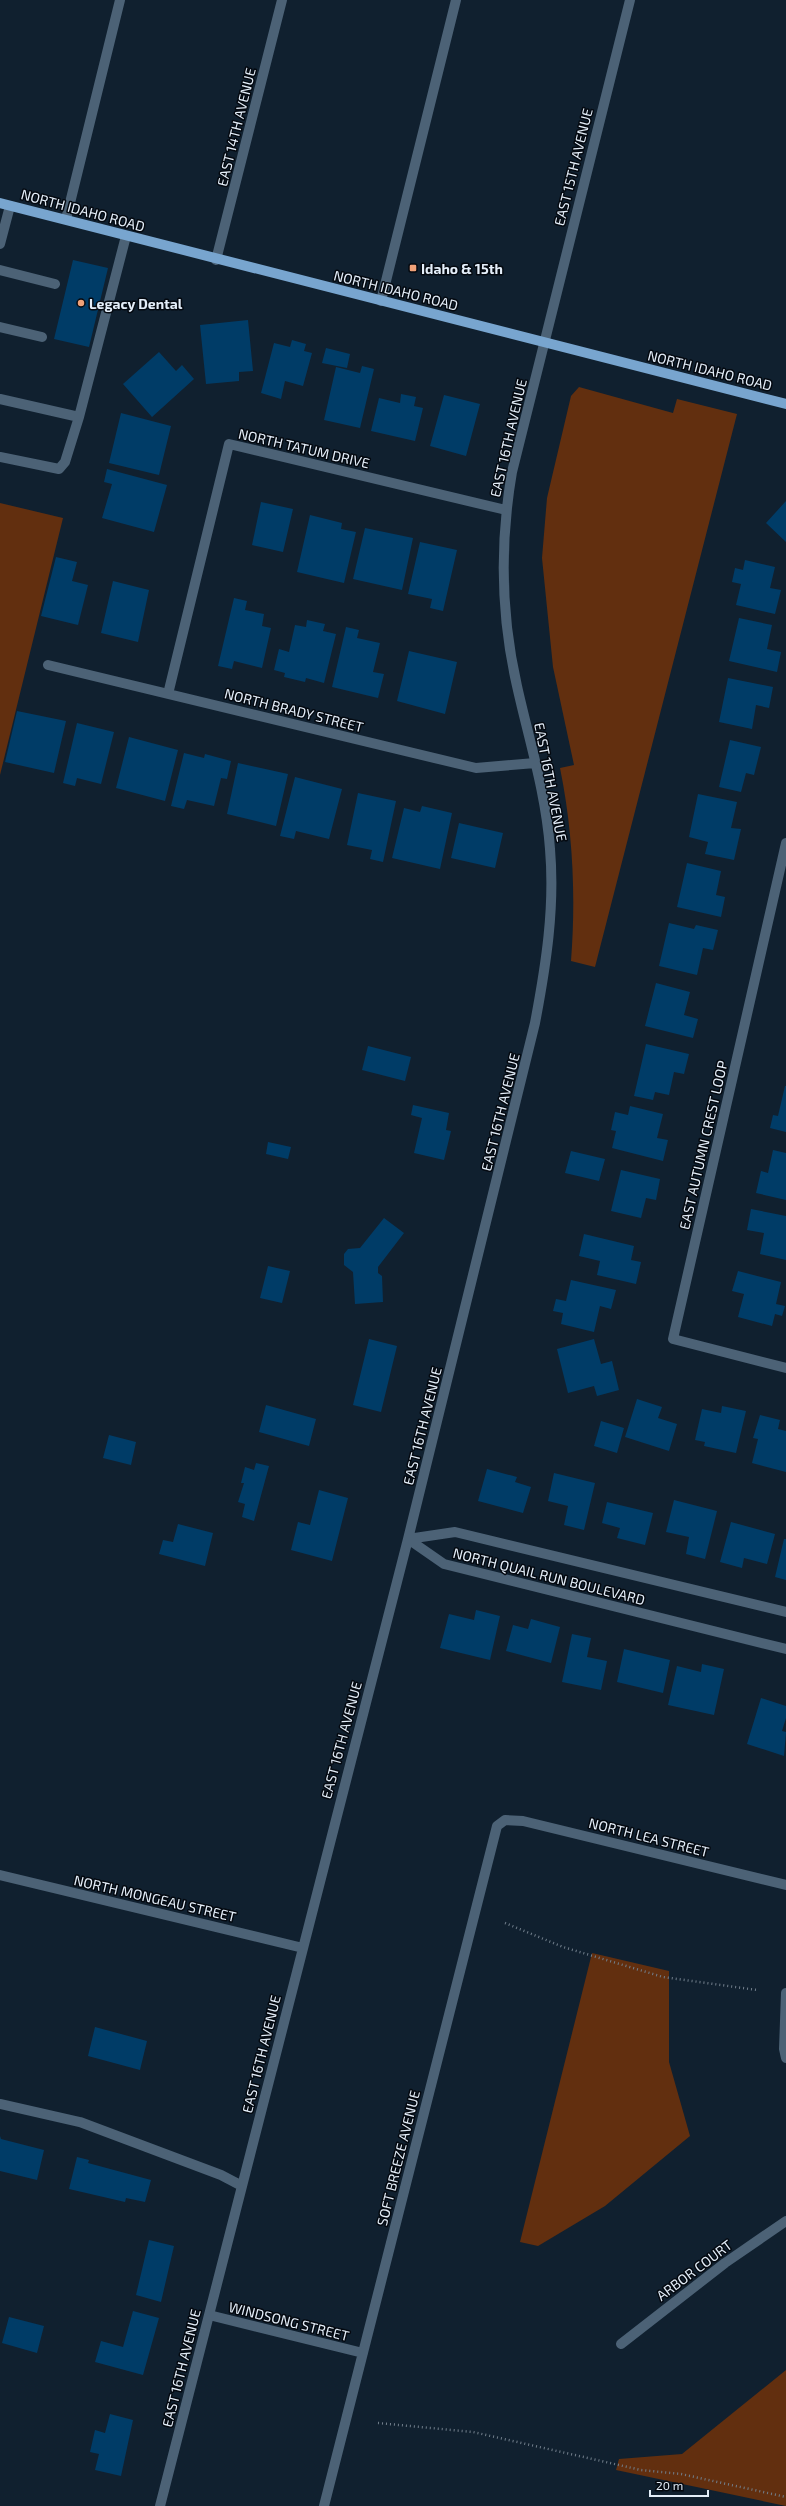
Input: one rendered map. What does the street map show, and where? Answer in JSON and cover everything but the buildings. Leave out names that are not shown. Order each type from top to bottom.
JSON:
[{"type":"main road","name":"NORTH IDAHO ROAD","points":[[5,204],[216,260],[546,342],[786,404]]},
{"type":"street","points":[[66,219],[120,0]]},
{"type":"street","name":"EAST 14TH AVENUE","points":[[216,260],[282,0]]},
{"type":"street","points":[[381,301],[456,0]]},
{"type":"street","name":"EAST 15TH AVENUE","points":[[546,342],[630,0]]},
{"type":"street","points":[[0,244],[5,204]]},
{"type":"street","points":[[0,457],[59,469],[65,462],[79,417],[126,236]]},
{"type":"street","points":[[0,270],[55,284]]},
{"type":"street","points":[[0,327],[42,337]]},
{"type":"street","name":"EAST 16TH AVENUE","points":[[160,2506],[408,1539],[515,1110],[535,1023],[549,949],[552,887],[550,848],[546,814],[510,652],[504,570],[506,510],[512,472],[546,342]]},
{"type":"street","points":[[0,399],[79,417]]},
{"type":"street","name":"NORTH TATUM DRIVE","points":[[168,694],[229,444],[506,510]]},
{"type":"street","name":"NORTH BRADY STREET","points":[[48,665],[476,768],[535,763]]},
{"type":"street","name":"EAST AUTUMN CREST LOOP","points":[[786,843],[673,1339],[786,1368]]},
{"type":"street","name":"NORTH QUAIL RUN BOULEVARD","points":[[408,1539],[455,1532],[786,1612]]},
{"type":"street","name":"NORTH QUAIL RUN BOULEVARD","points":[[408,1539],[444,1564],[786,1649]]},
{"type":"street","name":"NORTH LEA STREET","points":[[505,1820],[523,1821],[786,1885]]},
{"type":"street","name":"SOFT BREEZE AVENUE","points":[[324,2506],[490,1846],[497,1826],[505,1820]]},
{"type":"street","name":"NORTH MONGEAU STREET","points":[[0,1875],[303,1948]]},
{"type":"street","points":[[786,1992],[784,2042],[786,2058]]},
{"type":"street","points":[[1,2104],[80,2122],[221,2175],[242,2186]]},
{"type":"street","name":"ARBOR COURT","points":[[621,2344],[725,2263],[786,2220]]},
{"type":"street","name":"WINDSONG STREET","points":[[209,2315],[363,2353]]},
{"type":"path","points":[[505,1923],[563,1947],[663,1977],[757,1990]]},
{"type":"path","points":[[378,2423],[473,2432],[641,2470],[681,2474],[786,2497]]},
{"type":"shaded area","points":[[579,387],[673,413],[677,399],[737,414],[595,967],[571,961],[573,888],[571,840],[560,768],[574,765],[553,667],[542,558],[547,498],[571,396]]},
{"type":"shaded area","points":[[0,503],[63,518],[0,775]]},
{"type":"shaded area","points":[[592,1953],[669,1971],[669,2062],[690,2136],[605,2206],[538,2246],[520,2242]]},
{"type":"shaded area","points":[[786,2370],[786,2506],[616,2470],[619,2459],[682,2454]]},
{"type":"place","name":"Idaho & 15th","points":[[413,268]]},
{"type":"place","name":"Legacy Dental","points":[[81,303]]}]
